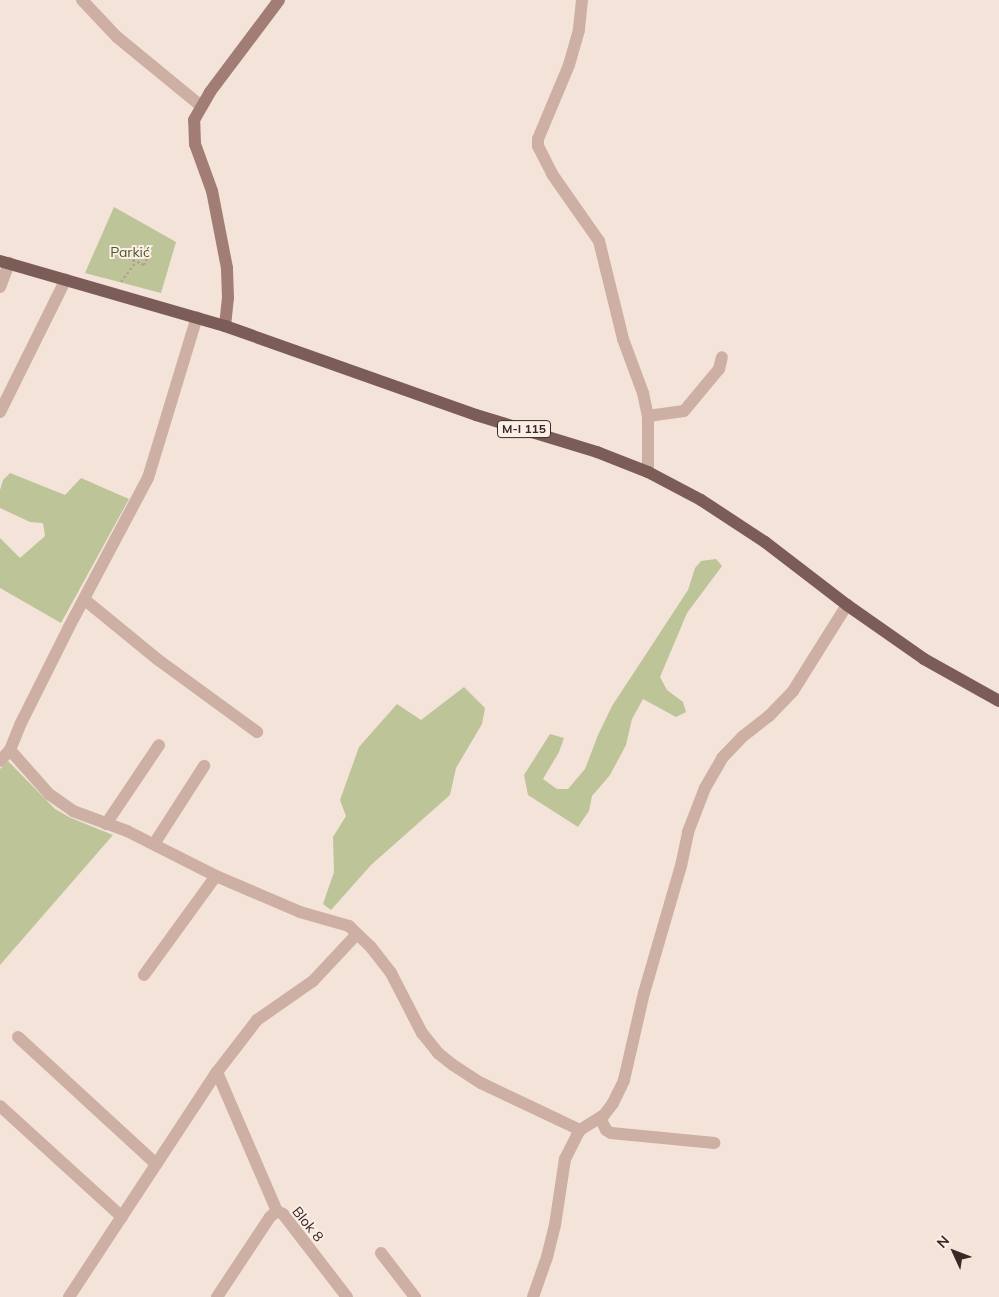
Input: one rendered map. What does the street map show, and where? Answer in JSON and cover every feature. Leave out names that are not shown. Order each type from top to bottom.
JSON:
[{"type":"main road","name":"M-I 115","points":[[5,262],[225,326],[476,415],[544,434],[648,472],[701,500],[766,542],[847,605],[924,659],[999,701]]},
{"type":"street","points":[[82,0],[117,37],[201,106]]},
{"type":"street","points":[[225,326],[228,298],[227,268],[212,191],[195,144],[194,120],[201,106],[279,0]]},
{"type":"street","points":[[582,0],[579,30],[569,65],[538,139],[538,146],[552,174],[599,241],[623,339],[648,416],[648,472]]},
{"type":"street","points":[[0,287],[5,262]]},
{"type":"street","points":[[0,412],[66,280]]},
{"type":"street","points":[[0,761],[10,750],[20,725],[61,643],[148,478],[196,317]]},
{"type":"street","points":[[648,416],[684,411],[719,369],[722,357]]},
{"type":"street","points":[[85,600],[157,659],[257,732]]},
{"type":"street","points":[[533,1297],[547,1257],[555,1225],[565,1159],[580,1130],[600,1118],[613,1103],[624,1080],[644,993],[688,832],[705,788],[722,758],[742,737],[769,716],[793,691],[847,605]]},
{"type":"street","points":[[106,824],[159,745]]},
{"type":"street","points":[[10,750],[50,794],[74,811],[127,831],[216,876],[300,912],[349,926],[391,972],[422,1033],[438,1053],[482,1083],[580,1130]]},
{"type":"street","points":[[154,844],[204,766]]},
{"type":"street","points":[[144,975],[216,876]]},
{"type":"street","points":[[68,1297],[217,1072],[257,1020],[313,981],[357,934]]},
{"type":"street","points":[[18,1037],[156,1164]]},
{"type":"street","points":[[217,1072],[276,1211]]},
{"type":"street","points":[[0,1106],[122,1217]]},
{"type":"street","points":[[600,1118],[606,1130],[611,1133],[715,1143]]},
{"type":"street","name":"Blok 8","points":[[217,1297],[276,1211],[282,1214],[343,1295]]},
{"type":"street","points":[[381,1253],[415,1297]]},
{"type":"path","points":[[133,247],[149,254],[144,265],[137,261],[128,258],[133,247]]},
{"type":"path","points":[[121,282],[137,261]]},
{"type":"green space","name":"Parkić","points":[[114,207],[176,242],[161,293],[85,273]]},
{"type":"green space","points":[[10,473],[65,495],[81,478],[129,499],[61,623],[0,588],[0,538],[20,558],[45,536],[43,523],[30,522],[0,508],[0,490],[3,480]]},
{"type":"green space","points":[[716,559],[722,566],[687,613],[660,677],[667,690],[683,702],[686,712],[676,717],[643,699],[632,719],[626,745],[610,775],[592,796],[589,811],[578,827],[528,795],[524,775],[550,734],[564,738],[559,752],[543,779],[557,789],[568,789],[585,769],[612,706],[688,590],[695,568],[701,561]]},
{"type":"green space","points":[[464,687],[485,708],[482,724],[456,768],[450,795],[371,865],[331,910],[323,904],[334,872],[333,837],[346,816],[340,800],[359,747],[397,704],[421,720]]},
{"type":"green space","points":[[8,761],[55,809],[71,818],[113,835],[0,965],[0,769]]}]
